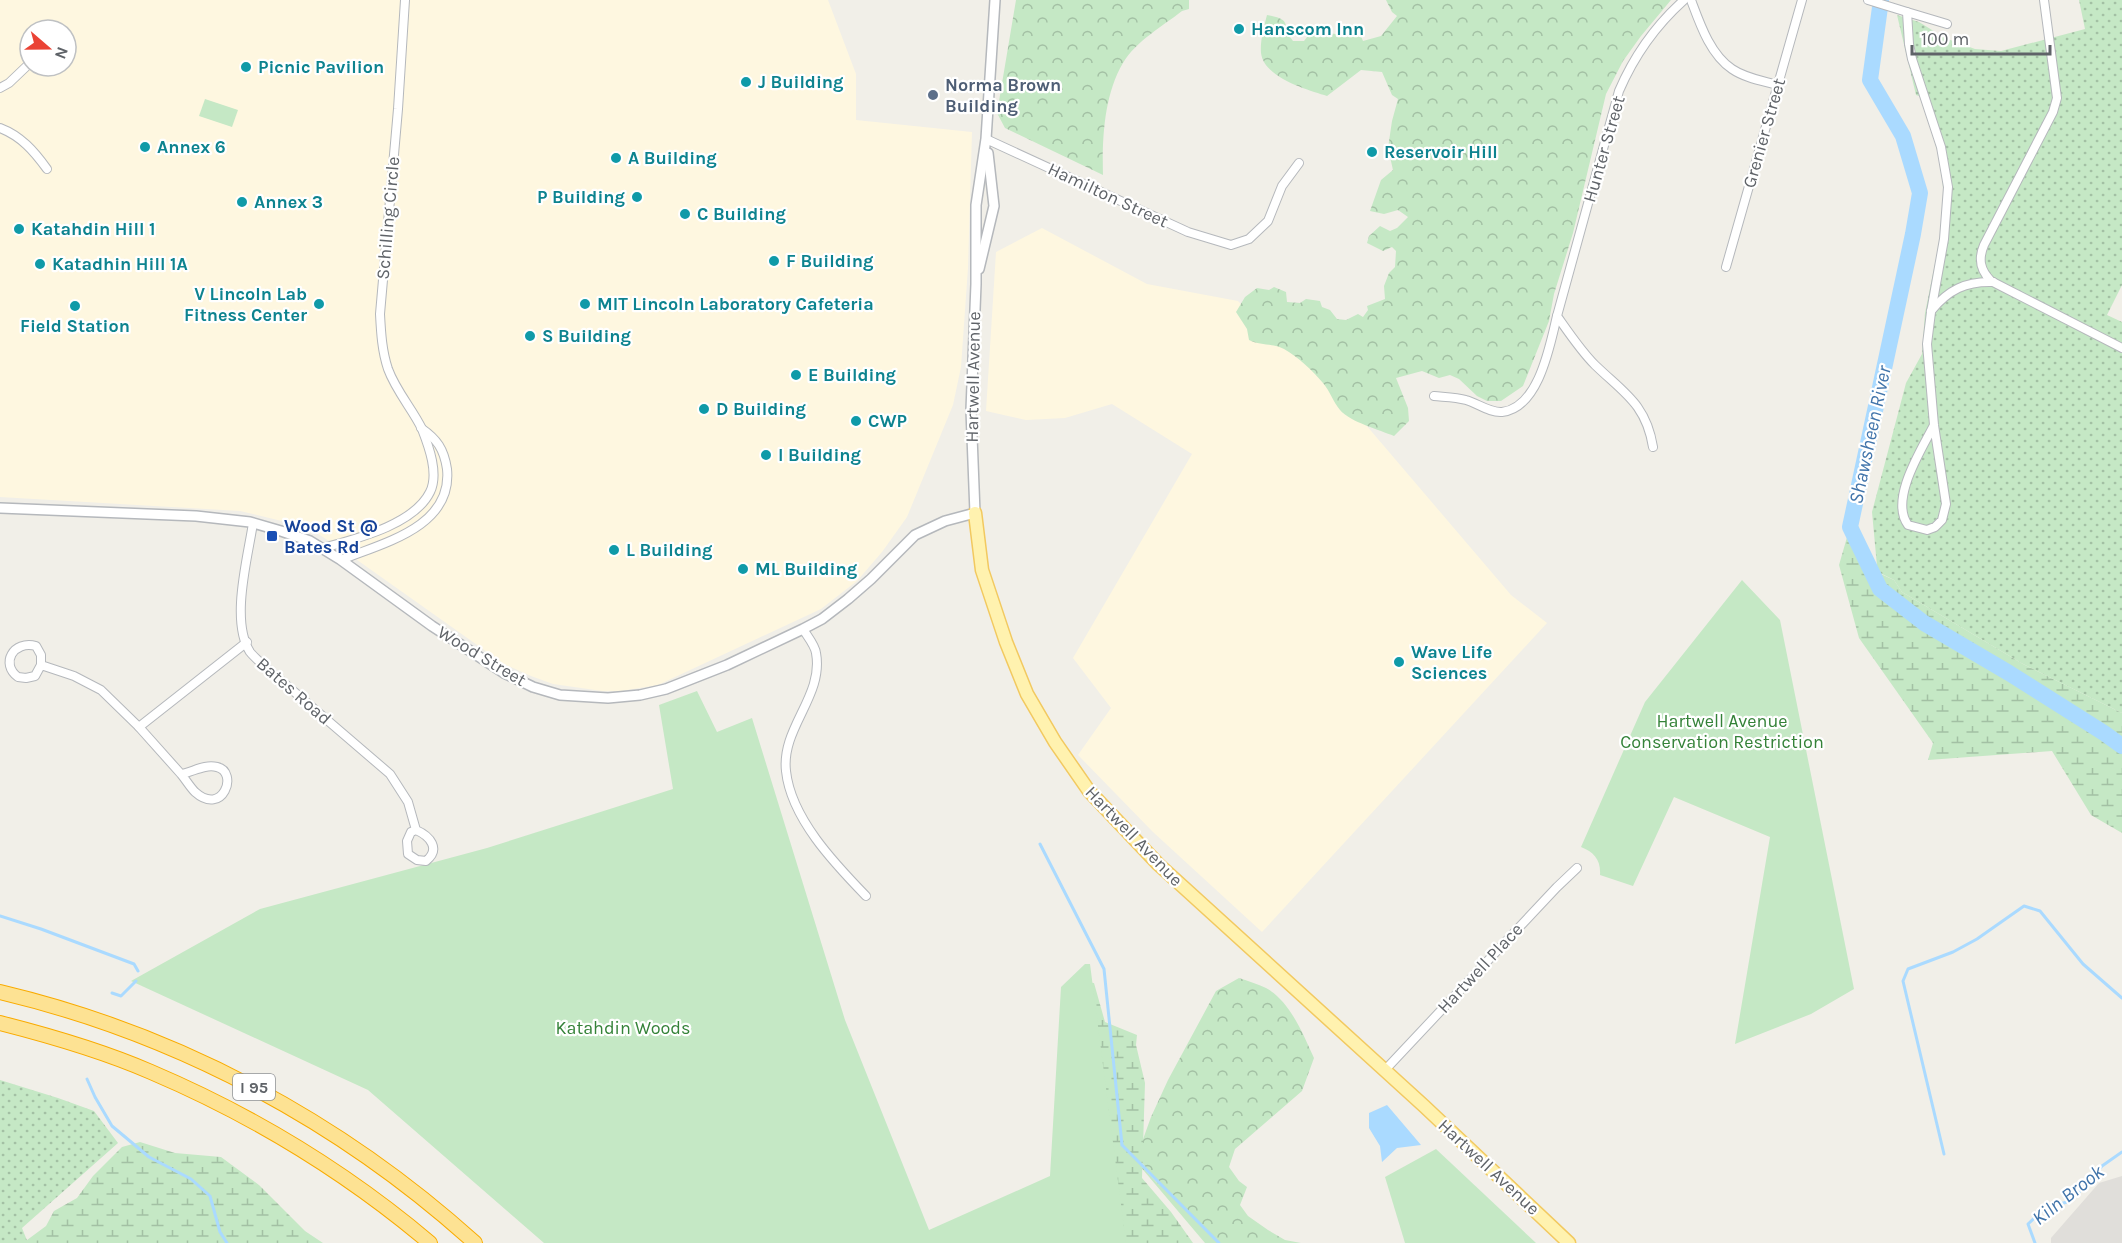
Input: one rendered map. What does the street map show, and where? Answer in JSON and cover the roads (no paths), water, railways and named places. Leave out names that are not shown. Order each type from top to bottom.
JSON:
[{"type":"highway","name":"I 95","points":[[0,992],[50,1004],[129,1030],[249,1084],[294,1108],[379,1164],[475,1243]]},
{"type":"highway","name":"I 95","points":[[0,1023],[105,1054],[151,1071],[255,1122],[338,1173],[430,1243]]},
{"type":"main road","name":"Hartwell Avenue","points":[[975,513],[982,570],[1023,684],[1055,742],[1089,791],[1158,864],[1385,1070],[1569,1243]]},
{"type":"street","name":"Schilling Circle","points":[[322,548],[357,539],[409,515],[422,504],[431,490],[433,474],[421,428],[388,370],[381,340],[380,314],[405,0]]},
{"type":"street","points":[[986,139],[995,0]]},
{"type":"street","name":"Hunter Street","points":[[1434,396],[1465,400],[1501,412],[1518,406],[1536,385],[1548,351],[1619,91],[1642,46],[1669,13],[1684,0]]},
{"type":"street","points":[[1691,0],[1705,36],[1732,69],[1751,78],[1777,85]]},
{"type":"street","name":"Grenier Street","points":[[1726,267],[1802,0]]},
{"type":"street","points":[[1868,0],[1947,24]]},
{"type":"street","points":[[2044,0],[2057,98],[2053,112],[1981,253],[1982,268],[1993,282],[2122,348]]},
{"type":"street","points":[[1908,12],[1912,59],[1941,147],[1948,187],[1944,239],[1930,312],[1927,344],[1946,504],[1942,520],[1927,530],[1908,525],[1902,512],[1902,502],[1910,475],[1935,424]]},
{"type":"street","points":[[0,88],[18,74]]},
{"type":"street","points":[[0,128],[11,132],[30,146],[47,169]]},
{"type":"street","name":"Hartwell Avenue","points":[[975,513],[971,410],[976,284],[976,205],[986,139]]},
{"type":"street","name":"Hartwell Avenue","points":[[976,284],[994,207],[986,139]]},
{"type":"street","name":"Hamilton Street","points":[[986,139],[1188,232],[1231,245],[1249,239],[1268,221],[1282,186],[1299,163]]},
{"type":"street","points":[[1930,312],[1940,300],[1957,287],[1974,282],[1993,282]]},
{"type":"street","points":[[1557,316],[1593,363],[1630,396],[1650,428],[1653,447]]},
{"type":"street","name":"Schilling Circle","points":[[341,560],[406,534],[426,521],[438,507],[444,493],[447,474],[446,459],[440,443],[421,428]]},
{"type":"street","name":"Wood Street","points":[[0,508],[196,516],[254,523],[310,541],[322,548],[479,658],[533,687],[560,695],[608,698],[640,695],[666,689],[727,665],[822,620],[856,592],[915,535],[945,521],[975,513]]},
{"type":"street","name":"Bates Road","points":[[254,523],[243,590],[241,620],[250,651],[263,665],[390,774],[408,802],[416,830]]},
{"type":"street","points":[[803,629],[816,652],[816,678],[808,702],[787,747],[786,770],[792,796],[811,833],[866,896]]},
{"type":"street","points":[[139,727],[247,642]]},
{"type":"street","points":[[27,644],[36,646],[41,655],[41,665],[35,675],[18,677],[9,667],[9,658],[13,651],[27,644]]},
{"type":"street","points":[[41,665],[74,676],[101,690],[139,727],[194,791],[210,800],[219,799],[227,786],[224,770],[218,767],[208,766],[181,774]]},
{"type":"street","name":"Hartwell Place","points":[[1385,1070],[1577,868]]},
{"type":"water","points":[[1387,1105],[1421,1145],[1397,1148],[1382,1162],[1380,1146],[1369,1128],[1369,1113]]},
{"type":"waterway","name":"Shawsheen River","points":[[1881,0],[1870,80],[1903,136],[1920,193],[1850,527],[1880,589],[1924,623],[2009,673],[2122,746]]},
{"type":"waterway","points":[[1040,844],[1104,969],[1122,1145],[1219,1243]]},
{"type":"waterway","points":[[1944,1154],[1903,981],[1908,969],[1953,952],[1977,939],[2024,906],[2040,911],[2083,964],[2122,998]]},
{"type":"waterway","points":[[0,916],[134,964],[138,971]]},
{"type":"waterway","points":[[112,993],[121,996],[136,981]]},
{"type":"waterway","points":[[87,1079],[112,1126],[149,1157],[191,1179],[210,1196],[220,1232],[227,1243]]},
{"type":"waterway","name":"Kiln Brook","points":[[2035,1243],[2028,1224],[2045,1208],[2067,1202],[2102,1166],[2122,1152]]},
{"type":"place","name":"Hanscom Inn","points":[[1239,29]]},
{"type":"place","name":"Picnic Pavilion","points":[[246,67]]},
{"type":"place","name":"J Building","points":[[746,82]]},
{"type":"place","name":"Norma Brown Building","points":[[933,95]]},
{"type":"place","name":"Annex 6","points":[[145,147]]},
{"type":"place","name":"Reservoir Hill","points":[[1372,152]]},
{"type":"place","name":"A Building","points":[[616,158]]},
{"type":"place","name":"P Building","points":[[637,197]]},
{"type":"place","name":"Annex 3","points":[[242,202]]},
{"type":"place","name":"C Building","points":[[685,214]]},
{"type":"place","name":"Katahdin Hill 1","points":[[19,229]]},
{"type":"place","name":"F Building","points":[[774,261]]},
{"type":"place","name":"Katadhin Hill 1A","points":[[40,264]]},
{"type":"place","name":"V Lincoln Lab Fitness Center","points":[[319,304]]},
{"type":"place","name":"MIT Lincoln Laboratory Cafeteria","points":[[585,304]]},
{"type":"place","name":"Field Station","points":[[75,306]]},
{"type":"place","name":"S Building","points":[[530,336]]},
{"type":"place","name":"E Building","points":[[796,375]]},
{"type":"place","name":"D Building","points":[[704,409]]},
{"type":"place","name":"CWP","points":[[856,421]]},
{"type":"place","name":"I Building","points":[[766,455]]},
{"type":"place","name":"Wood St @ Bates Rd","points":[[272,536]]},
{"type":"place","name":"L Building","points":[[614,550]]},
{"type":"place","name":"ML Building","points":[[743,569]]},
{"type":"place","name":"Wave Life Sciences","points":[[1399,662]]},
{"type":"park label","name":"Hartwell Avenue Conservation Restriction","points":[[1722,731]]},
{"type":"park label","name":"Katahdin Woods","points":[[623,1028]]}]
